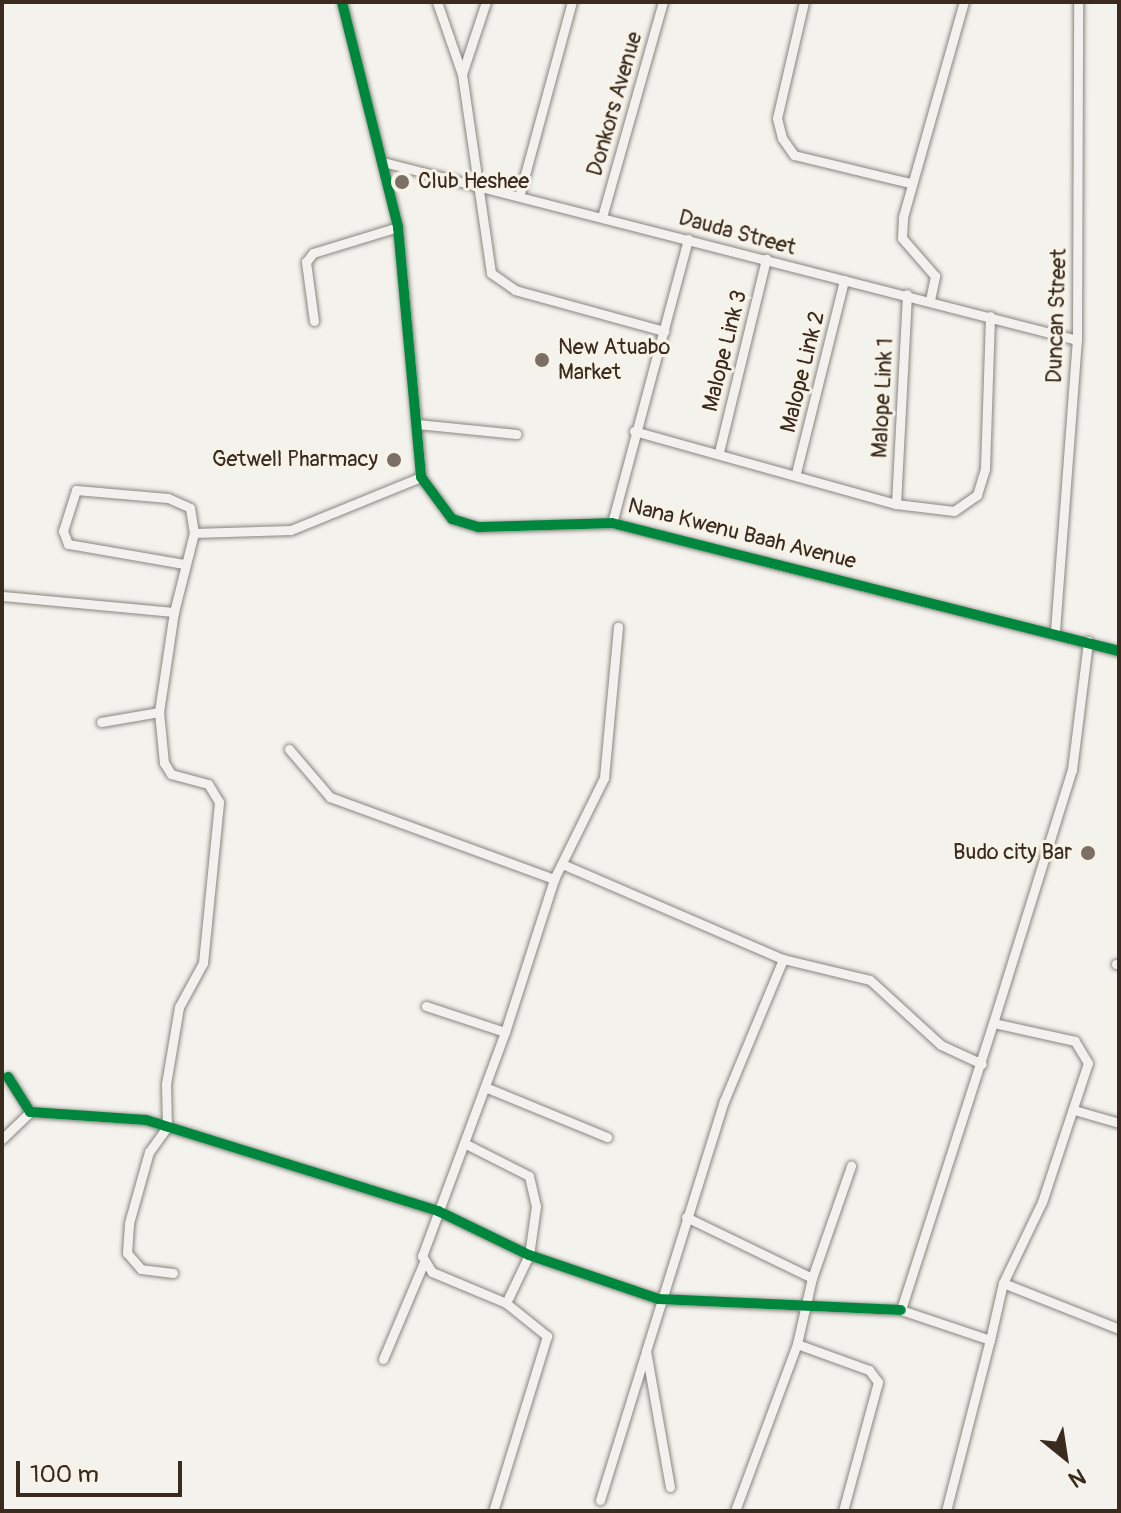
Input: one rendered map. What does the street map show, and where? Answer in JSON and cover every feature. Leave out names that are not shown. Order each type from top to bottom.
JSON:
[{"type":"street","name":"Nana Kwenu Baah Avenue","points":[[342,2],[387,163],[398,227],[421,477],[439,508],[464,524],[612,523],[1055,631],[1119,651]]},
{"type":"street","points":[[437,2],[462,74],[482,182],[487,265],[503,285],[664,331]]},
{"type":"street","points":[[462,74],[486,2]]},
{"type":"street","points":[[520,193],[572,2]]},
{"type":"street","name":"Donkors Avenue","points":[[602,217],[663,2]]},
{"type":"street","points":[[804,2],[777,118],[782,138],[794,155],[910,183]]},
{"type":"street","points":[[930,300],[935,276],[902,238],[910,183],[964,2]]},
{"type":"street","name":"Duncan Street","points":[[1055,631],[1077,340],[1078,2]]},
{"type":"street","name":"Dauda Street","points":[[387,163],[482,182],[602,217],[1077,340]]},
{"type":"street","points":[[314,321],[306,262],[313,253],[398,227]]},
{"type":"street","points":[[612,523],[634,431],[688,239]]},
{"type":"street","name":"Malope Link 3","points":[[719,452],[766,259]]},
{"type":"street","name":"Malope Link 2","points":[[796,473],[844,280]]},
{"type":"street","name":"Malope Link 1","points":[[896,504],[907,294]]},
{"type":"street","points":[[634,431],[796,473],[896,504],[954,511],[977,495],[985,468],[990,316]]},
{"type":"street","points":[[417,424],[517,434]]},
{"type":"street","points":[[194,533],[291,530],[421,477]]},
{"type":"street","points":[[173,1273],[141,1269],[127,1253],[142,1169],[167,1127],[175,1024],[203,963],[219,802],[208,784],[166,770],[159,712],[174,612],[194,533],[190,508],[168,498],[76,490],[63,531],[68,544],[184,564]]},
{"type":"street","points":[[2,596],[174,612]]},
{"type":"street","points":[[383,1359],[424,1262],[438,1211],[505,1032],[554,879],[604,778],[618,627]]},
{"type":"street","points":[[901,1310],[982,1064],[1072,770],[1088,641]]},
{"type":"street","points":[[101,722],[159,712]]},
{"type":"street","points":[[289,749],[330,797],[554,879]]},
{"type":"street","points":[[562,864],[783,959],[870,980],[941,1045],[982,1064]]},
{"type":"street","points":[[600,1500],[646,1351],[658,1299],[742,1052],[783,959]]},
{"type":"street","points":[[426,1006],[505,1032]]},
{"type":"street","points":[[946,1511],[1003,1283],[1042,1202],[1074,1110],[1084,1050],[993,1023]]},
{"type":"street","points":[[8,1077],[30,1112]]},
{"type":"street","points":[[485,1087],[607,1137]]},
{"type":"street","points":[[1074,1110],[1119,1123]]},
{"type":"street","points":[[30,1112],[167,1127],[438,1211],[529,1255],[658,1299],[806,1311],[850,1303],[901,1310],[990,1340]]},
{"type":"street","points":[[2,1139],[30,1112]]},
{"type":"street","points":[[464,1143],[529,1176],[536,1206],[529,1255],[506,1303]]},
{"type":"street","points":[[735,1511],[797,1344],[812,1278],[851,1166]]},
{"type":"street","points":[[686,1217],[812,1278]]},
{"type":"street","points":[[424,1262],[537,1321],[548,1350],[493,1511]]},
{"type":"street","points":[[1003,1283],[1119,1329]]},
{"type":"street","points":[[797,1344],[869,1370],[878,1382],[843,1511]]},
{"type":"street","points":[[646,1351],[670,1487]]},
{"type":"cycle path","points":[[342,2],[398,227],[421,477],[452,519],[479,527],[612,523],[1119,651]]},
{"type":"cycle path","points":[[8,1077],[30,1112],[146,1120],[438,1211],[529,1255],[658,1299],[901,1310]]},
{"type":"place","name":"Club Heshee","points":[[402,182]]},
{"type":"place","name":"New Atuabo Market","points":[[542,360]]},
{"type":"place","name":"Getwell Pharmacy","points":[[394,460]]},
{"type":"place","name":"Budo city Bar","points":[[1088,853]]}]
